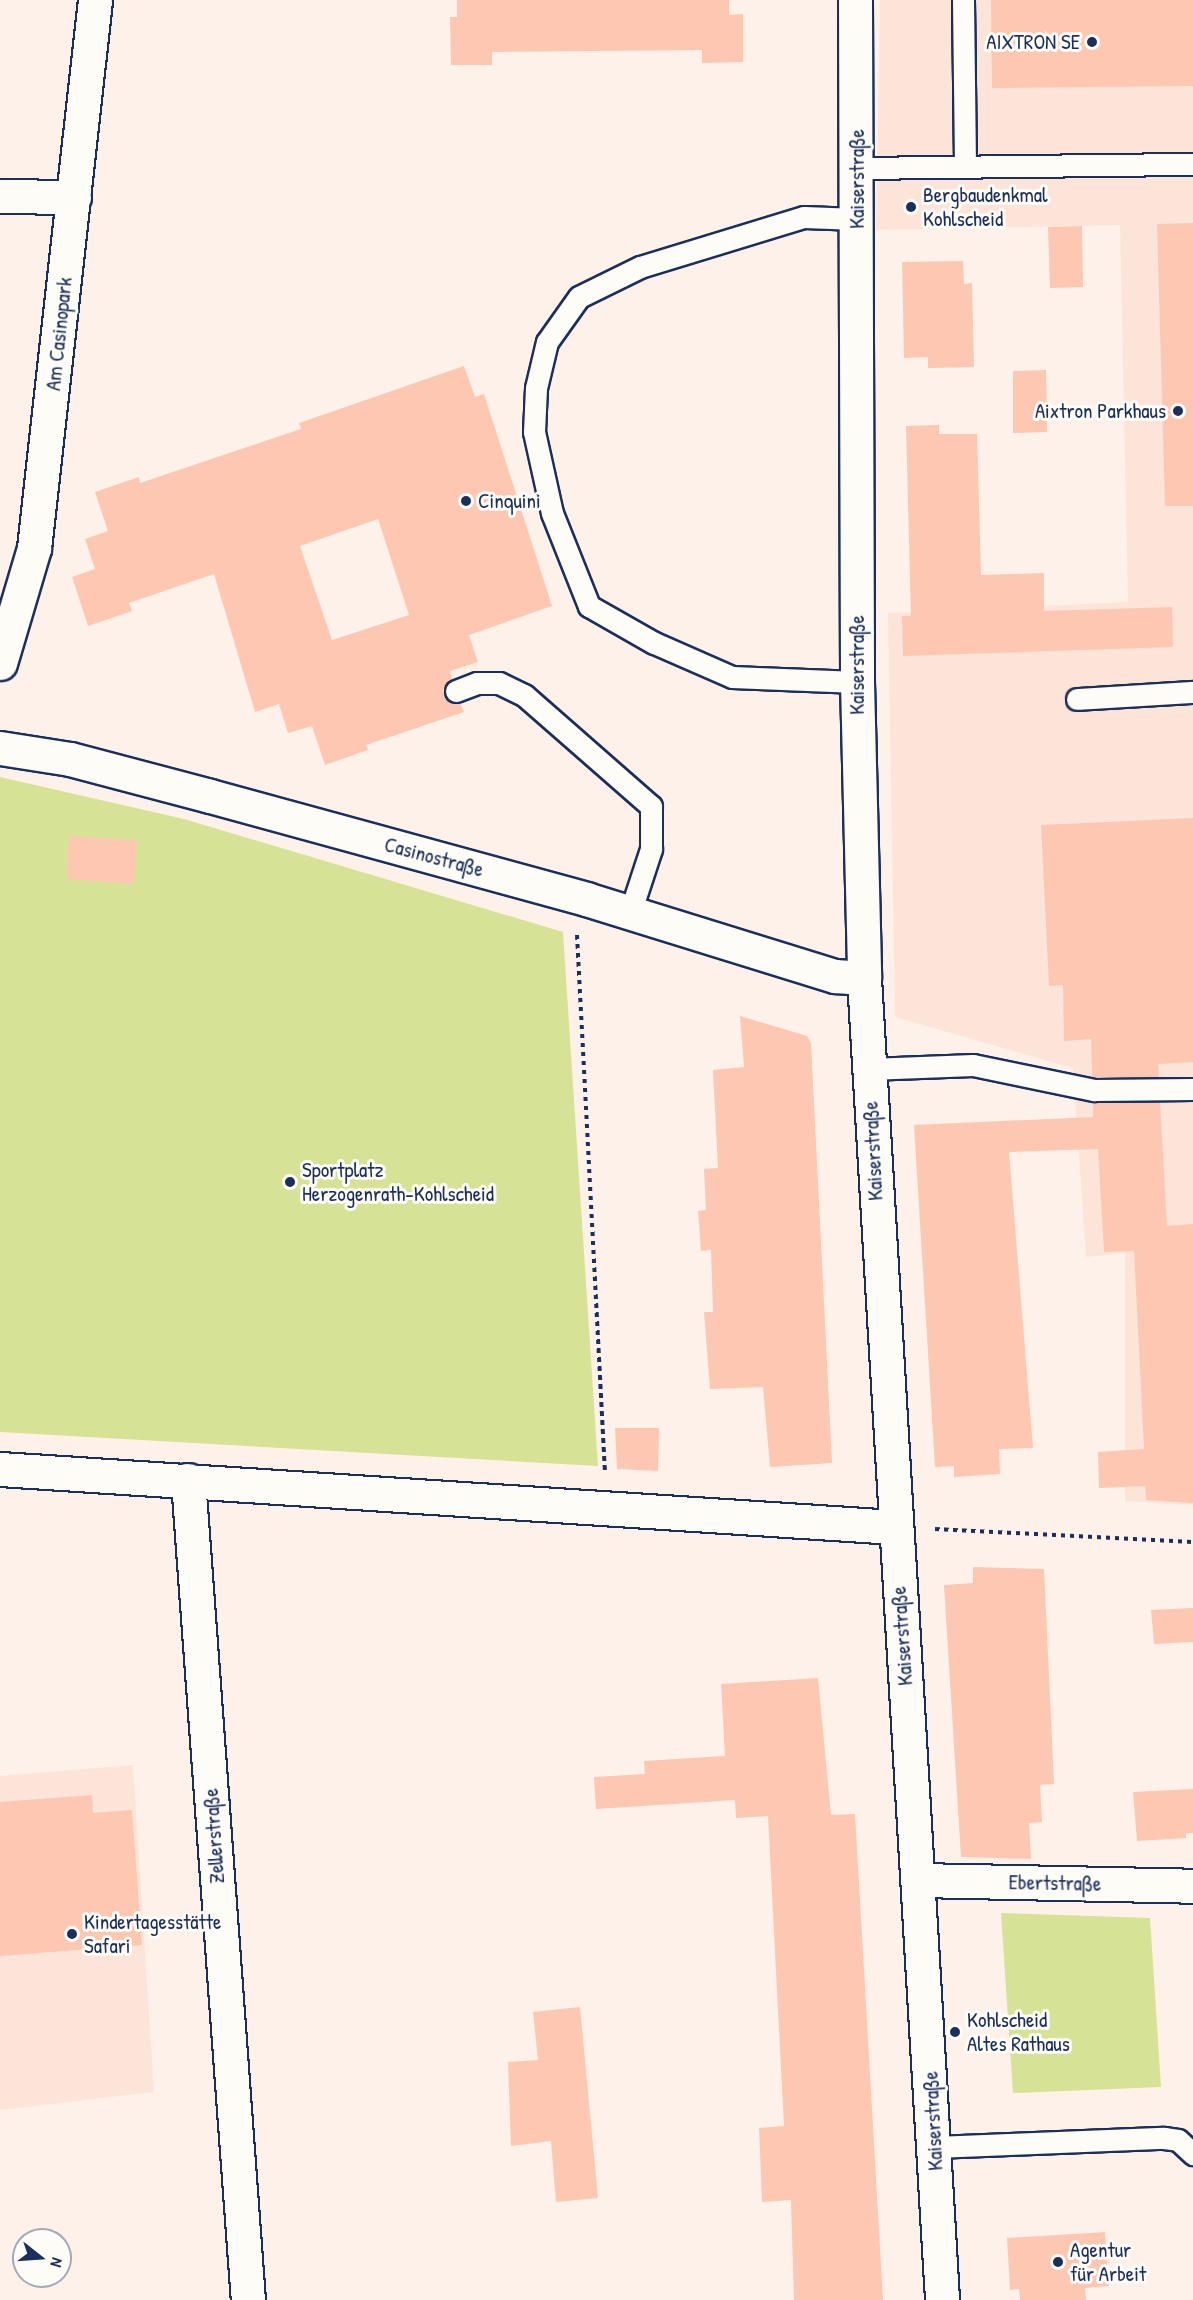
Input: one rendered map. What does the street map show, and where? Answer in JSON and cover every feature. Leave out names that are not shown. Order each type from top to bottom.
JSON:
[{"type":"street","name":"Am Casinopark","points":[[0,663],[34,548],[95,0]]},
{"type":"street","name":"Kaiserstraße","points":[[855,0],[858,168],[857,682],[864,978],[895,1527],[935,2147],[942,2300]]},
{"type":"street","points":[[0,196],[74,197]]},
{"type":"street","name":"Casinostraße","points":[[0,748],[70,759],[586,899],[835,976],[864,978]]},
{"type":"street","points":[[0,1469],[895,1527]]},
{"type":"street","name":"Zellerstraße","points":[[188,1480],[248,2300]]},
{"type":"street","name":"Ebertstraße","points":[[918,1880],[1193,1886]]},
{"type":"lane","points":[[963,0],[965,167]]},
{"type":"lane","points":[[858,168],[1193,164]]},
{"type":"lane","points":[[857,682],[732,677],[654,643],[589,606],[552,513],[534,432],[536,388],[547,342],[579,297],[640,267],[804,217],[858,219]]},
{"type":"lane","points":[[456,691],[499,683],[524,695],[651,806],[651,849],[630,913]]},
{"type":"lane","points":[[1077,699],[1193,692]]},
{"type":"lane","points":[[869,1069],[972,1065],[1094,1090],[1193,1089]]},
{"type":"lane","points":[[935,2147],[1164,2138],[1178,2140],[1193,2154]]},
{"type":"path","points":[[586,899],[575,940],[607,1509]]},
{"type":"path","points":[[895,1527],[1193,1542]]},
{"type":"shaded area","points":[[880,0],[1193,0],[1193,1505],[1125,1501],[1125,1253],[1086,1257],[1073,1068],[895,1017],[888,613],[1128,602],[1120,225],[876,230]]},
{"type":"shaded area","name":"Kindertagesstätte Safari","points":[[133,1765],[154,2092],[0,2110],[0,1776]]},
{"type":"green space","name":"Sportplatz Herzogenrath-Kohlscheid","points":[[0,777],[184,819],[563,932],[598,1466],[0,1432]]},
{"type":"green space","points":[[1001,1913],[1150,1918],[1161,2087],[1013,2093]]},
{"type":"building","points":[[457,0],[729,0],[729,15],[743,14],[743,62],[702,63],[702,50],[492,52],[492,65],[451,65],[450,17],[457,17]]},
{"type":"building","name":"AIXTRON SE","points":[[991,0],[1193,0],[1193,86],[992,88]]},
{"type":"building","name":"Aixtron Parkhaus","points":[[1193,223],[1193,506],[1165,506],[1157,224]]},
{"type":"building","points":[[1082,226],[1083,287],[1050,288],[1048,227]]},
{"type":"building","points":[[963,261],[964,284],[972,283],[974,367],[928,368],[928,357],[904,358],[902,262]]},
{"type":"building","points":[[464,366],[475,397],[484,394],[552,606],[469,635],[478,662],[450,671],[452,679],[443,690],[448,700],[460,703],[464,712],[366,745],[368,750],[325,765],[312,726],[288,733],[279,704],[255,712],[214,574],[129,603],[132,611],[88,626],[72,577],[95,569],[85,539],[108,531],[95,492],[139,477],[140,483],[301,429],[299,423]],"holes":[[[378,519],[409,615],[332,640],[300,546]]]},
{"type":"building","points":[[1046,370],[1047,432],[1013,433],[1013,371]]},
{"type":"building","points":[[939,425],[939,434],[977,434],[981,575],[1044,573],[1044,611],[1172,607],[1173,647],[903,656],[902,616],[911,616],[906,426]]},
{"type":"building","points":[[1193,818],[1193,1062],[1158,1064],[1159,1077],[1092,1077],[1091,1039],[1064,1041],[1063,985],[1049,986],[1041,825]]},
{"type":"building","points":[[69,836],[137,840],[134,884],[67,879]]},
{"type":"building","points":[[740,1016],[807,1036],[811,1043],[832,1463],[770,1467],[763,1387],[710,1389],[704,1312],[713,1312],[711,1250],[701,1251],[698,1211],[706,1210],[704,1169],[718,1168],[713,1070],[744,1067]]},
{"type":"building","points":[[1160,1102],[1167,1226],[1193,1224],[1193,1503],[1146,1500],[1145,1486],[1099,1488],[1098,1452],[1144,1449],[1134,1251],[1104,1252],[1098,1149],[1009,1152],[1033,1448],[999,1449],[1000,1474],[954,1477],[954,1466],[935,1467],[914,1125],[1093,1117],[1093,1103]]},
{"type":"building","points":[[615,1428],[659,1428],[658,1471],[617,1469]]},
{"type":"building","points":[[973,1567],[1044,1569],[1054,1784],[1040,1785],[1042,1822],[1029,1823],[1031,1859],[961,1857],[944,1585],[973,1583]]},
{"type":"building","points":[[1193,1608],[1193,1642],[1154,1644],[1151,1610]]},
{"type":"building","points":[[818,1678],[831,1815],[855,1814],[883,2300],[794,2300],[791,2200],[762,2202],[759,2128],[784,2126],[768,1816],[736,1818],[735,1800],[596,1809],[594,1777],[645,1774],[644,1761],[725,1756],[721,1684]]},
{"type":"building","points":[[1193,1789],[1193,1833],[1186,1833],[1186,1838],[1137,1841],[1133,1792]]},
{"type":"building","points":[[92,1795],[93,1813],[132,1810],[142,1945],[0,1956],[0,1802]]},
{"type":"building","points":[[580,2007],[598,2198],[556,2202],[551,2141],[511,2146],[508,2062],[538,2060],[533,2012]]},
{"type":"building","name":"Agentur für Arbeit","points":[[1105,2232],[1109,2286],[1085,2288],[1086,2300],[1020,2300],[1019,2289],[1010,2290],[1007,2238]]},
{"type":"place","name":"AIXTRON SE","points":[[1092,42]]},
{"type":"place","name":"Bergbaudenkmal Kohlscheid","points":[[911,207]]},
{"type":"place","name":"Aixtron Parkhaus","points":[[1178,411]]},
{"type":"place","name":"Cinquini","points":[[466,501]]},
{"type":"place","name":"Sportplatz Herzogenrath-Kohlscheid","points":[[290,1182]]},
{"type":"place","name":"Kindertagesstätte Safari","points":[[72,1934]]},
{"type":"place","name":"Kohlscheid Altes Rathaus","points":[[955,2032]]},
{"type":"place","name":"Agentur für Arbeit","points":[[1058,2262]]}]
